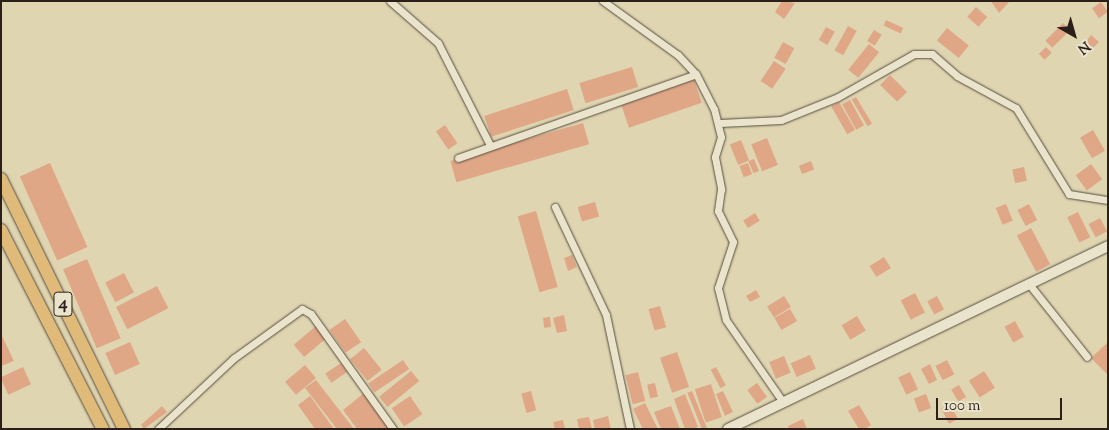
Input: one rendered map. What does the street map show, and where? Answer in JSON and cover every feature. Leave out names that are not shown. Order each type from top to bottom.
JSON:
[{"type":"highway","name":"4","points":[[1,179],[124,429]]},
{"type":"highway","name":"4","points":[[1,230],[102,429]]},
{"type":"street","points":[[390,1],[435,38],[490,145]]},
{"type":"street","points":[[603,1],[678,55],[696,74],[720,123],[715,157],[721,189],[718,211],[733,242],[718,288],[726,320],[783,402]]},
{"type":"street","points":[[720,123],[781,120],[838,96],[914,54],[932,54],[957,76],[1016,108],[1069,194],[1108,200]]},
{"type":"street","points":[[458,158],[490,145],[696,74]]},
{"type":"street","points":[[555,207],[606,315],[630,429]]},
{"type":"street","points":[[728,429],[1108,246]]},
{"type":"street","points":[[1028,284],[1087,357]]},
{"type":"street","points":[[158,429],[234,358],[302,309],[311,314],[393,429]]},
{"type":"building","points":[[782,1],[795,3],[784,19],[775,12]]},
{"type":"building","points":[[991,1],[1010,1],[999,13]]},
{"type":"building","points":[[1101,2],[1108,12],[1099,18],[1092,8]]},
{"type":"building","points":[[976,7],[987,17],[978,27],[967,17]]},
{"type":"building","points":[[886,20],[903,28],[901,33],[883,25]]},
{"type":"building","points":[[1063,23],[1070,30],[1052,48],[1045,41]]},
{"type":"building","points":[[848,26],[857,31],[843,55],[834,50]]},
{"type":"building","points":[[826,27],[835,32],[827,45],[819,40]]},
{"type":"building","points":[[947,28],[969,46],[959,58],[937,40]]},
{"type":"building","points":[[874,30],[882,35],[875,46],[867,41]]},
{"type":"building","points":[[1091,35],[1099,42],[1093,48],[1086,42]]},
{"type":"building","points":[[783,42],[794,48],[786,64],[774,58]]},
{"type":"building","points":[[869,44],[879,52],[858,78],[848,70]]},
{"type":"building","points":[[1046,47],[1052,53],[1045,60],[1039,54]]},
{"type":"building","points":[[774,61],[786,69],[772,89],[761,81]]},
{"type":"building","points":[[632,67],[638,87],[586,103],[579,83]]},
{"type":"building","points":[[890,75],[907,92],[897,102],[880,85]]},
{"type":"building","points":[[694,80],[702,103],[629,128],[621,105]]},
{"type":"building","points":[[567,89],[574,110],[491,137],[484,116]]},
{"type":"building","points":[[856,97],[872,124],[868,126],[852,100]]},
{"type":"building","points":[[850,100],[864,125],[856,130],[842,104]]},
{"type":"building","points":[[839,102],[855,130],[847,134],[831,106]]},
{"type":"building","points":[[583,123],[589,144],[456,182],[450,161]]},
{"type":"building","points":[[445,125],[457,143],[448,149],[436,131]]},
{"type":"building","points":[[1093,130],[1105,151],[1092,158],[1080,138]]},
{"type":"building","points":[[767,138],[778,165],[762,171],[751,144]]},
{"type":"building","points":[[741,140],[749,160],[738,165],[730,144]]},
{"type":"building","points":[[754,159],[759,171],[754,173],[748,161]]},
{"type":"building","points":[[811,161],[814,169],[802,174],[799,166]]},
{"type":"building","points":[[50,163],[87,247],[57,260],[20,176]]},
{"type":"building","points":[[748,163],[752,174],[744,177],[740,166]]},
{"type":"building","points":[[1091,164],[1102,179],[1087,191],[1076,175]]},
{"type":"building","points":[[1024,167],[1027,181],[1015,183],[1012,169]]},
{"type":"building","points":[[595,202],[599,216],[582,221],[578,207]]},
{"type":"building","points":[[1006,204],[1013,221],[1003,225],[996,208]]},
{"type":"building","points":[[1029,204],[1037,220],[1026,226],[1017,210]]},
{"type":"building","points":[[536,211],[558,287],[540,292],[518,216]]},
{"type":"building","points":[[1078,212],[1090,237],[1079,242],[1067,217]]},
{"type":"building","points":[[755,213],[760,221],[748,228],[743,220]]},
{"type":"building","points":[[1100,218],[1107,231],[1096,237],[1089,224]]},
{"type":"building","points":[[1031,228],[1050,264],[1036,272],[1017,236]]},
{"type":"building","points":[[572,255],[577,267],[568,271],[564,258]]},
{"type":"building","points":[[884,257],[891,268],[876,277],[870,266]]},
{"type":"building","points":[[87,259],[121,338],[97,348],[63,269]]},
{"type":"building","points":[[124,273],[134,293],[115,302],[105,283]]},
{"type":"building","points":[[157,286],[168,308],[127,329],[116,307]]},
{"type":"building","points":[[756,290],[760,297],[750,302],[746,296]]},
{"type":"building","points":[[915,293],[925,313],[911,320],[901,300]]},
{"type":"building","points":[[784,296],[791,307],[774,318],[767,307]]},
{"type":"building","points":[[937,296],[944,309],[934,314],[927,301]]},
{"type":"building","points":[[660,306],[666,327],[655,330],[648,309]]},
{"type":"building","points":[[790,309],[797,321],[781,330],[774,318]]},
{"type":"building","points":[[564,315],[567,331],[557,333],[553,318]]},
{"type":"building","points":[[857,316],[866,331],[850,340],[842,325]]},
{"type":"building","points":[[550,317],[551,327],[544,328],[543,318]]},
{"type":"building","points":[[345,319],[361,342],[345,353],[329,330]]},
{"type":"building","points":[[1015,321],[1024,337],[1013,343],[1005,327]]},
{"type":"building","points":[[316,326],[326,338],[304,357],[294,345]]},
{"type":"building","points":[[1,334],[14,361],[1,366]]},
{"type":"building","points":[[130,342],[140,364],[115,375],[105,353]]},
{"type":"building","points":[[1108,342],[1108,375],[1091,358]]},
{"type":"building","points":[[364,348],[382,370],[368,381],[350,359]]},
{"type":"building","points":[[677,352],[689,387],[672,393],[660,358]]},
{"type":"building","points":[[810,355],[816,369],[797,377],[791,363]]},
{"type":"building","points":[[784,356],[791,373],[776,379],[769,362]]},
{"type":"building","points":[[403,360],[409,369],[374,393],[368,383]]},
{"type":"building","points":[[947,360],[954,374],[943,380],[935,366]]},
{"type":"building","points":[[341,363],[347,372],[331,383],[325,374]]},
{"type":"building","points":[[930,364],[937,380],[929,384],[921,369]]},
{"type":"building","points":[[305,365],[316,378],[296,395],[285,382]]},
{"type":"building","points":[[23,367],[31,384],[8,395],[1,377]]},
{"type":"building","points":[[716,367],[726,386],[721,388],[711,370]]},
{"type":"building","points":[[411,371],[419,381],[387,407],[379,397]]},
{"type":"building","points":[[984,371],[995,388],[980,398],[969,381]]},
{"type":"building","points":[[638,372],[645,401],[633,404],[625,375]]},
{"type":"building","points":[[910,372],[918,389],[906,395],[898,377]]},
{"type":"building","points":[[316,380],[354,429],[337,429],[305,388]]},
{"type":"building","points":[[655,383],[658,397],[650,398],[647,385]]},
{"type":"building","points":[[757,383],[767,397],[757,404],[747,390]]},
{"type":"building","points":[[711,384],[722,417],[706,423],[695,389]]},
{"type":"building","points":[[959,385],[966,397],[958,402],[951,390]]},
{"type":"building","points":[[531,391],[536,410],[527,413],[521,394]]},
{"type":"building","points":[[692,391],[707,429],[702,429],[687,393]]},
{"type":"building","points":[[723,391],[733,412],[725,416],[716,394]]},
{"type":"building","points":[[364,393],[392,429],[357,429],[343,410]]},
{"type":"building","points":[[685,394],[698,427],[692,429],[685,429],[674,399]]},
{"type":"building","points":[[926,394],[931,408],[919,413],[914,398]]},
{"type":"building","points":[[310,396],[334,429],[315,429],[298,405]]},
{"type":"building","points":[[410,396],[422,414],[404,427],[392,408]]},
{"type":"building","points":[[645,403],[658,429],[643,429],[633,409]]},
{"type":"building","points":[[950,404],[958,419],[949,424],[941,409]]},
{"type":"building","points":[[859,405],[871,425],[865,429],[859,429],[848,411]]},
{"type":"building","points":[[162,406],[167,412],[144,429],[141,425]]},
{"type":"building","points":[[671,406],[680,429],[661,429],[654,412]]},
{"type":"building","points":[[608,416],[611,429],[595,429],[593,420]]},
{"type":"building","points":[[589,417],[592,429],[579,429],[577,419]]},
{"type":"building","points":[[803,419],[807,429],[789,429],[788,426]]},
{"type":"building","points":[[563,420],[565,429],[555,429],[553,422]]}]
